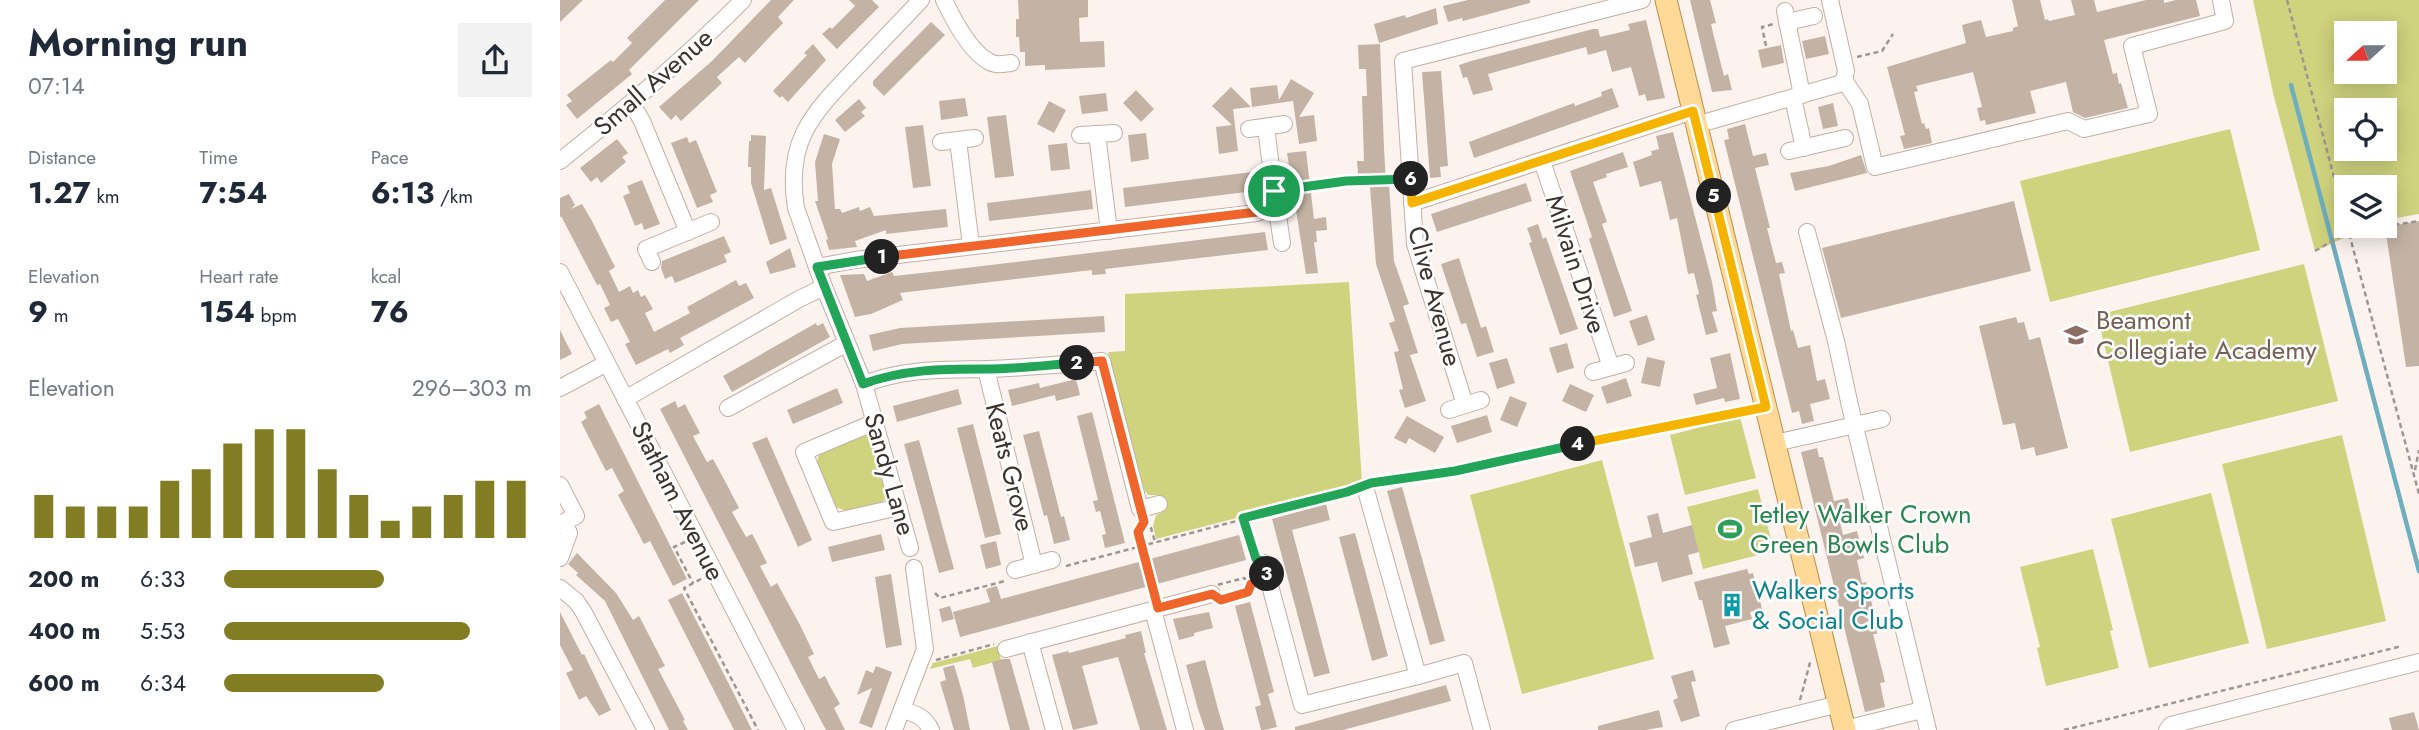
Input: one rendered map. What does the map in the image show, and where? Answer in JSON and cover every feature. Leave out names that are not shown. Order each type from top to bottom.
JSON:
[{"type":"main road","points":[[1666,0],[1845,730]]},
{"type":"street","name":"Small Avenue","points":[[560,161],[632,104],[743,0]]},
{"type":"street","name":"Sandy Lane","points":[[910,548],[863,384],[824,287],[796,208],[792,184],[800,140],[811,118],[921,0]]},
{"type":"street","points":[[944,0],[960,30],[979,54],[999,65],[1011,64]]},
{"type":"street","name":"Clive Avenue","points":[[1448,410],[1473,402],[1419,260],[1414,236],[1403,61],[1642,0]]},
{"type":"street","points":[[1412,203],[1542,161],[1695,118],[1833,88],[1844,80],[1846,71],[1830,0]]},
{"type":"street","points":[[1844,80],[1860,104],[1875,167],[2068,121],[2084,130],[2149,114],[2132,46],[2225,21],[2221,0]]},
{"type":"street","points":[[1814,16],[1786,18],[1798,97],[1797,149],[1844,138]]},
{"type":"street","points":[[632,104],[642,121],[688,232]]},
{"type":"street","points":[[1282,243],[1257,128],[1284,124]]},
{"type":"street","points":[[1080,135],[1114,133]]},
{"type":"street","points":[[1097,134],[1109,231]]},
{"type":"street","points":[[941,142],[975,138]]},
{"type":"street","points":[[958,140],[971,246]]},
{"type":"street","name":"Milvain Drive","points":[[1542,161],[1618,365],[1593,372]]},
{"type":"street","points":[[817,267],[855,260],[1257,212],[1272,198]]},
{"type":"street","points":[[652,262],[646,249],[710,222]]},
{"type":"street","points":[[1807,232],[1836,341],[1928,730]]},
{"type":"street","name":"Statham Avenue","points":[[560,272],[796,730]]},
{"type":"street","points":[[625,399],[824,287]]},
{"type":"street","points":[[728,408],[848,343]]},
{"type":"street","points":[[863,384],[923,370],[986,369],[1102,361],[1142,515],[1159,504]]},
{"type":"street","points":[[560,388],[607,363]]},
{"type":"street","name":"Keats Grove","points":[[986,369],[1034,565]]},
{"type":"street","points":[[1775,443],[1882,419]]},
{"type":"street","points":[[875,422],[804,452],[833,522],[899,507]]},
{"type":"street","points":[[560,485],[576,516],[564,522],[569,533],[560,558]]},
{"type":"street","points":[[1365,499],[1418,676]]},
{"type":"street","points":[[1264,562],[1302,705],[1464,663],[1482,730]]},
{"type":"street","name":"Keats Grove","points":[[1016,574],[1034,565],[1053,565]]},
{"type":"street","name":"Sandy Lane","points":[[894,730],[923,658],[925,642],[927,594],[914,568]]},
{"type":"street","points":[[1251,584],[1268,579]]},
{"type":"street","points":[[560,588],[576,601],[583,611],[646,730]]},
{"type":"street","points":[[1006,649],[1212,594]]},
{"type":"street","points":[[1156,609],[1185,730]]},
{"type":"street","points":[[1030,642],[1054,730]]},
{"type":"street","points":[[2167,730],[2171,724],[2419,662]]},
{"type":"street","points":[[1734,730],[1839,704]]},
{"type":"street","points":[[903,710],[919,715],[928,722],[931,730]]},
{"type":"street","points":[[1845,730],[1922,710]]},
{"type":"path","points":[[2287,0],[2334,177]]},
{"type":"path","points":[[1766,46],[1762,27],[1786,18]]},
{"type":"path","points":[[1844,61],[1882,51],[1893,34]]},
{"type":"path","points":[[1272,198],[1346,181],[1411,178]]},
{"type":"path","points":[[2397,224],[2419,221]]},
{"type":"path","points":[[2315,251],[2338,238]]},
{"type":"path","points":[[2350,238],[2419,494]]},
{"type":"path","points":[[1053,565],[1142,547],[1243,518],[1365,499],[1371,483],[1455,471],[1517,456],[1766,407]]},
{"type":"path","points":[[2414,474],[2419,450]]},
{"type":"path","points":[[1142,515],[1151,528],[1155,542]]},
{"type":"path","points":[[1142,515],[1138,532],[1156,609]]},
{"type":"path","points":[[1243,518],[1256,559],[1264,562]]},
{"type":"path","points":[[693,583],[674,547],[696,536]]},
{"type":"path","points":[[715,572],[684,587],[758,730]]},
{"type":"path","points":[[927,594],[940,597],[1016,574]]},
{"type":"path","points":[[1244,578],[1251,584],[1248,592],[1221,600],[1212,594],[1217,585],[1226,582],[1244,578]]},
{"type":"path","points":[[1758,594],[1792,585]]},
{"type":"path","points":[[923,658],[931,661],[1000,643],[1006,649]]},
{"type":"path","points":[[2064,730],[2402,646]]},
{"type":"path","points":[[1800,703],[1811,659]]},
{"type":"green space","points":[[2253,0],[2419,0],[2419,214],[2397,218],[2397,175],[2334,175],[2334,238],[2344,238],[2315,251],[2274,97]]},
{"type":"green space","points":[[2230,129],[2260,250],[2050,302],[2020,181]]},
{"type":"green space","points":[[2304,264],[2338,401],[2130,452],[2097,315]]},
{"type":"green space","points":[[1349,282],[1362,482],[1360,486],[1156,539],[1153,526],[1156,515],[1162,513],[1158,495],[1148,495],[1143,489],[1108,352],[1125,351],[1125,294]]},
{"type":"green space","name":"Tetley Walker Crown Green Bowls Club","points":[[1740,417],[1756,478],[1685,495],[1670,435]]},
{"type":"green space","points":[[868,435],[874,441],[888,491],[887,498],[861,510],[839,508],[833,505],[817,466],[818,457],[824,450],[858,436]]},
{"type":"green space","points":[[2342,435],[2386,621],[2267,649],[2222,464]]},
{"type":"green space","points":[[1602,460],[1654,659],[1522,694],[1470,495]]},
{"type":"green space","name":"Tetley Walker Crown Green Bowls Club","points":[[1758,489],[1774,551],[1703,569],[1687,507]]},
{"type":"green space","points":[[2211,493],[2249,643],[2149,668],[2111,519]]},
{"type":"green space","points":[[2093,549],[2113,630],[2110,631],[2119,668],[2046,686],[2037,648],[2040,647],[2020,567]]},
{"type":"green space","points":[[998,646],[1001,660],[973,668],[970,659],[930,669],[933,663]]},
{"type":"building","points":[[560,0],[583,0],[560,22]]},
{"type":"building","points":[[665,0],[699,0],[629,70],[632,74],[577,119],[566,105],[572,101],[567,95],[611,60],[613,62],[632,43],[627,38]]},
{"type":"building","points":[[771,0],[794,0],[778,17],[783,23],[745,63],[739,57],[717,77],[722,83],[681,121],[676,115],[671,120],[659,107],[712,61]]},
{"type":"building","points":[[849,0],[872,0],[879,7],[837,49],[822,34],[830,27],[832,29],[855,6]]},
{"type":"building","points":[[1018,0],[1088,0],[1088,17],[1079,18],[1080,42],[1104,41],[1105,67],[1045,70],[1045,65],[1025,66],[1025,52],[1020,52],[1019,37],[1016,37]]},
{"type":"building","points":[[1468,0],[1530,0],[1530,3],[1463,21],[1462,18],[1448,22],[1443,6]]},
{"type":"building","points":[[1690,0],[1710,0],[1716,23],[1711,24],[1714,37],[1724,76],[1728,74],[1732,90],[1712,92]]},
{"type":"building","points":[[2012,0],[2040,0],[2045,20],[2049,21],[2075,15],[2071,0],[2094,0],[2097,12],[2146,0],[2164,0],[2164,3],[2196,0],[2200,16],[2104,40],[2113,74],[2117,73],[2128,108],[2085,118],[2073,112],[2066,82],[2030,91],[2036,113],[1986,125],[1985,120],[1980,121],[1977,108],[1982,107],[1973,72],[1916,86],[1918,91],[1914,92],[1922,124],[1924,123],[1926,129],[1929,128],[1932,143],[1904,149],[1900,136],[1905,135],[1887,67],[1966,43],[1962,25],[1981,20],[1986,37],[2013,31],[2013,28],[2018,26]]},
{"type":"building","points":[[1436,8],[1438,24],[1379,43],[1374,24],[1405,15],[1406,18]]},
{"type":"building","points":[[1646,20],[1665,98],[1647,101],[1645,94],[1639,96],[1631,67],[1612,72],[1606,50],[1588,55],[1586,47],[1488,74],[1493,90],[1473,95],[1467,77],[1463,78],[1459,65],[1593,29],[1598,29],[1600,37],[1630,30],[1628,24]]},
{"type":"building","points":[[931,22],[945,35],[884,96],[873,85],[873,81]]},
{"type":"building","points":[[1825,36],[1829,54],[1806,59],[1802,41]]},
{"type":"building","points":[[813,44],[826,60],[788,102],[782,96],[780,98],[773,91],[807,55],[804,53]]},
{"type":"building","points":[[1380,44],[1386,184],[1389,183],[1394,261],[1409,304],[1403,306],[1418,353],[1410,355],[1426,401],[1405,408],[1399,390],[1403,389],[1394,352],[1399,351],[1389,323],[1395,321],[1376,264],[1369,174],[1358,174],[1357,161],[1364,161],[1362,96],[1367,96],[1366,69],[1359,69],[1358,45]]},
{"type":"building","points":[[1781,45],[1784,63],[1762,68],[1758,50]]},
{"type":"building","points":[[1441,71],[1448,166],[1440,167],[1441,177],[1430,178],[1422,72]]},
{"type":"building","points":[[1291,79],[1314,93],[1299,117],[1314,115],[1317,141],[1299,144],[1293,101],[1252,107],[1250,88],[1277,85],[1279,100]]},
{"type":"building","points":[[1231,87],[1251,107],[1233,109],[1238,151],[1219,154],[1216,127],[1232,125],[1212,106]]},
{"type":"building","points":[[1612,88],[1619,107],[1474,158],[1469,142],[1574,103],[1575,106],[1602,96],[1601,92]]},
{"type":"building","points":[[1136,90],[1154,109],[1141,122],[1123,103]]},
{"type":"building","points":[[1106,93],[1108,111],[1082,114],[1079,96]]},
{"type":"building","points":[[965,98],[968,116],[941,120],[939,101]]},
{"type":"building","points":[[859,99],[866,108],[861,112],[865,116],[845,132],[835,120]]},
{"type":"building","points":[[1049,101],[1066,110],[1054,133],[1037,124]]},
{"type":"building","points":[[1833,103],[1838,126],[1823,129],[1818,107]]},
{"type":"building","points":[[1006,115],[1014,176],[995,178],[987,117]]},
{"type":"building","points":[[1745,124],[1753,156],[1766,153],[1769,165],[1755,168],[1776,263],[1782,262],[1785,273],[1779,274],[1791,331],[1793,330],[1798,348],[1810,345],[1817,381],[1825,379],[1830,399],[1810,404],[1814,421],[1802,424],[1799,411],[1792,413],[1724,140],[1729,139],[1727,129]]},
{"type":"building","points":[[923,125],[931,186],[913,188],[905,127]]},
{"type":"building","points":[[1673,132],[1717,311],[1712,312],[1718,332],[1706,335],[1696,295],[1699,294],[1694,273],[1688,274],[1677,218],[1670,220],[1661,181],[1640,187],[1633,162],[1652,155],[1651,151],[1659,149],[1656,136]]},
{"type":"building","points":[[1146,133],[1149,159],[1131,162],[1128,135]]},
{"type":"building","points":[[824,134],[840,139],[832,164],[835,209],[840,209],[842,213],[859,207],[860,211],[870,207],[874,216],[946,209],[948,227],[886,234],[886,230],[855,241],[857,247],[829,250],[815,201],[818,201],[815,162]]},
{"type":"building","points":[[751,135],[766,136],[764,190],[771,188],[787,239],[770,245],[751,183],[751,167],[748,167]]},
{"type":"building","points":[[687,137],[689,143],[696,140],[717,192],[710,195],[713,202],[697,208],[671,143]]},
{"type":"building","points":[[617,139],[628,153],[622,157],[626,162],[601,183],[597,177],[591,182],[580,168]]},
{"type":"building","points":[[1067,143],[1070,169],[1051,171],[1048,145]]},
{"type":"building","points":[[1306,151],[1314,219],[1326,217],[1327,230],[1316,231],[1317,242],[1314,242],[1318,273],[1306,274],[1287,153]]},
{"type":"building","points":[[1623,152],[1628,167],[1606,174],[1607,177],[1593,182],[1607,222],[1602,224],[1632,311],[1614,317],[1570,171]]},
{"type":"building","points":[[1861,155],[1867,173],[1795,191],[1790,173],[1829,166]]},
{"type":"building","points":[[1252,172],[1254,191],[1125,207],[1123,188]]},
{"type":"building","points":[[642,180],[660,224],[644,230],[642,223],[635,226],[623,196],[630,193],[627,186]]},
{"type":"building","points":[[1526,183],[1532,201],[1437,232],[1431,214]]},
{"type":"building","points":[[1091,190],[1093,209],[989,221],[987,203]]},
{"type":"building","points":[[569,194],[575,205],[571,209],[582,204],[592,221],[615,267],[609,271],[619,292],[630,286],[633,293],[638,290],[641,297],[645,295],[653,309],[645,313],[654,332],[690,313],[687,307],[736,280],[739,286],[746,283],[754,298],[680,338],[684,345],[670,353],[668,349],[636,365],[625,344],[630,342],[618,319],[611,322],[604,308],[610,305],[600,284],[597,285],[561,216],[560,218],[560,198]]},
{"type":"building","points":[[2014,201],[2031,271],[1841,318],[1822,248]]},
{"type":"building","points":[[2419,221],[2419,366],[2406,367],[2387,238],[2397,238],[2397,225]]},
{"type":"building","points":[[1538,224],[1543,239],[1546,237],[1578,329],[1560,335],[1529,243],[1532,242],[1527,228]]},
{"type":"building","points":[[1265,232],[1268,250],[1105,269],[1106,274],[1092,275],[1092,270],[900,293],[903,300],[871,314],[855,317],[840,275],[864,274],[867,281],[892,272],[894,276]]},
{"type":"building","points":[[724,236],[731,252],[724,255],[727,262],[675,283],[672,276],[665,279],[661,268],[662,261]]},
{"type":"building","points":[[790,248],[796,267],[770,274],[766,262]]},
{"type":"building","points":[[1459,258],[1481,328],[1486,326],[1494,352],[1477,357],[1466,323],[1461,324],[1441,264]]},
{"type":"building","points":[[1647,315],[1655,340],[1638,346],[1629,321]]},
{"type":"building","points":[[1104,316],[1105,332],[902,344],[873,351],[869,335],[900,328]]},
{"type":"building","points":[[2016,317],[2018,323],[2024,322],[2029,340],[2040,337],[2068,448],[2036,456],[2034,447],[2021,450],[2015,423],[2003,425],[1979,326]]},
{"type":"building","points":[[816,323],[817,326],[823,323],[830,337],[732,392],[723,376]]},
{"type":"building","points":[[560,330],[572,354],[560,360]]},
{"type":"building","points":[[1567,343],[1574,368],[1557,373],[1549,348]]},
{"type":"building","points":[[1730,353],[1740,399],[1725,402],[1724,398],[1696,405],[1693,394],[1717,388],[1710,358]]},
{"type":"building","points":[[1647,357],[1665,361],[1660,387],[1641,383]]},
{"type":"building","points":[[1507,358],[1515,383],[1497,389],[1489,363]]},
{"type":"building","points":[[1626,378],[1632,396],[1607,404],[1601,387]]},
{"type":"building","points":[[1076,379],[1080,395],[1056,401],[1055,395],[1012,406],[1008,390],[1039,383],[1040,388]]},
{"type":"building","points":[[1570,384],[1594,395],[1586,412],[1562,401]]},
{"type":"building","points":[[837,388],[843,403],[793,424],[787,410]]},
{"type":"building","points":[[958,389],[962,404],[897,422],[893,406]]},
{"type":"building","points":[[1510,396],[1527,403],[1517,427],[1500,420]]},
{"type":"building","points":[[675,401],[678,408],[685,404],[700,433],[693,436],[707,462],[713,459],[739,508],[732,512],[746,537],[752,534],[767,563],[760,566],[771,587],[777,583],[800,625],[814,654],[808,657],[819,679],[825,676],[840,704],[834,708],[845,730],[826,730],[800,681],[660,409]]},
{"type":"building","points":[[599,404],[687,579],[673,586],[650,541],[644,544],[618,495],[624,491],[612,468],[606,471],[581,422],[587,418],[584,412]]},
{"type":"building","points":[[1092,412],[1125,543],[1105,548],[1102,535],[1106,534],[1100,511],[1096,512],[1093,501],[1098,500],[1077,416]]},
{"type":"building","points":[[1487,415],[1492,432],[1457,443],[1451,426]]},
{"type":"building","points":[[1407,416],[1444,437],[1435,453],[1409,438],[1406,444],[1394,438]]},
{"type":"building","points":[[973,424],[1001,534],[985,538],[957,428]]},
{"type":"building","points":[[1039,431],[1061,517],[1064,516],[1070,540],[1054,544],[1023,435]]},
{"type":"building","points":[[767,437],[812,540],[798,547],[752,443]]},
{"type":"building","points":[[919,440],[954,569],[939,573],[904,444]]},
{"type":"building","points":[[1817,448],[1819,457],[1823,457],[1834,501],[1848,498],[1851,510],[1838,513],[1843,535],[1857,531],[1864,558],[1857,560],[1862,583],[1866,582],[1873,608],[1877,634],[1873,634],[1885,682],[1880,683],[1885,707],[1865,712],[1801,452]]},
{"type":"building","points":[[1402,487],[1445,641],[1430,645],[1387,491]]},
{"type":"building","points":[[1326,504],[1330,520],[1292,530],[1330,673],[1314,677],[1272,519]]},
{"type":"building","points":[[1658,513],[1663,533],[1692,525],[1699,552],[1688,555],[1693,574],[1662,582],[1657,562],[1635,567],[1629,543],[1652,537],[1647,516]]},
{"type":"building","points":[[1355,533],[1388,656],[1372,661],[1339,537]]},
{"type":"building","points":[[881,534],[885,550],[832,562],[828,547]]},
{"type":"building","points":[[1239,535],[1246,560],[960,637],[953,612],[990,602],[986,589],[997,586],[1001,599]]},
{"type":"building","points":[[996,541],[1001,565],[986,569],[980,545]]},
{"type":"building","points":[[577,553],[616,593],[633,620],[639,616],[665,666],[658,669],[688,730],[669,730],[605,601],[576,575],[578,573],[568,564]]},
{"type":"building","name":"Walkers Sports & Social Club","points":[[1747,569],[1749,574],[1753,573],[1762,609],[1750,612],[1752,619],[1725,626],[1730,644],[1714,648],[1702,600],[1699,600],[1694,582]]},
{"type":"building","points":[[891,574],[902,645],[886,648],[875,577]]},
{"type":"building","points":[[682,593],[752,730],[734,730],[668,600]]},
{"type":"building","points":[[1250,602],[1274,692],[1268,694],[1277,727],[1264,730],[1261,730],[1255,707],[1261,705],[1235,606]]},
{"type":"building","points":[[950,606],[954,619],[942,622],[939,609]]},
{"type":"building","points":[[560,612],[611,710],[599,716],[586,696],[579,700],[566,673],[573,670],[560,645]]},
{"type":"building","points":[[1209,612],[1213,628],[1179,640],[1173,619]]},
{"type":"building","points":[[1141,631],[1144,653],[1167,730],[1140,730],[1118,657],[1082,666],[1098,724],[1073,730],[1052,655],[1126,638],[1125,635]]},
{"type":"building","points":[[1010,659],[1030,730],[1010,730],[992,662]]},
{"type":"building","points":[[1205,660],[1224,730],[1205,730],[1186,665]]},
{"type":"building","points":[[954,665],[970,730],[954,730],[940,682],[946,680],[943,668]]},
{"type":"building","points":[[876,666],[892,672],[872,728],[859,723],[872,688],[857,695],[866,670],[873,673]]},
{"type":"building","points":[[1693,670],[1696,681],[1691,682],[1700,716],[1681,722],[1673,700],[1678,698],[1671,676]]},
{"type":"building","points":[[1446,685],[1451,701],[1343,730],[1295,730],[1295,727]]},
{"type":"building","points":[[1659,710],[1663,727],[1645,730],[1598,730],[1598,726]]},
{"type":"building","points":[[2414,712],[2419,730],[2392,730],[2389,718]]},
{"type":"waterway","points":[[2291,85],[2419,571]]},
{"type":"place","name":"Beamont Collegiate Academy","points":[[2076,335]]},
{"type":"place","name":"Tetley Walker Crown Green Bowls Club","points":[[1730,529]]},
{"type":"place","name":"Walkers Sports & Social Club","points":[[1732,605]]},
{"type":"route","points":[[1693,111],[1766,407],[1517,456],[1455,471],[1371,483],[1347,492],[1243,518],[1256,559],[1264,562],[1268,579],[1251,584],[1248,592],[1221,600],[1212,594],[1158,608],[1138,532],[1144,522],[1102,361],[986,369],[923,370],[900,373],[863,384],[817,267],[855,260],[1257,212],[1270,205],[1274,191],[1346,181],[1411,178],[1412,203],[1693,111]]}]
